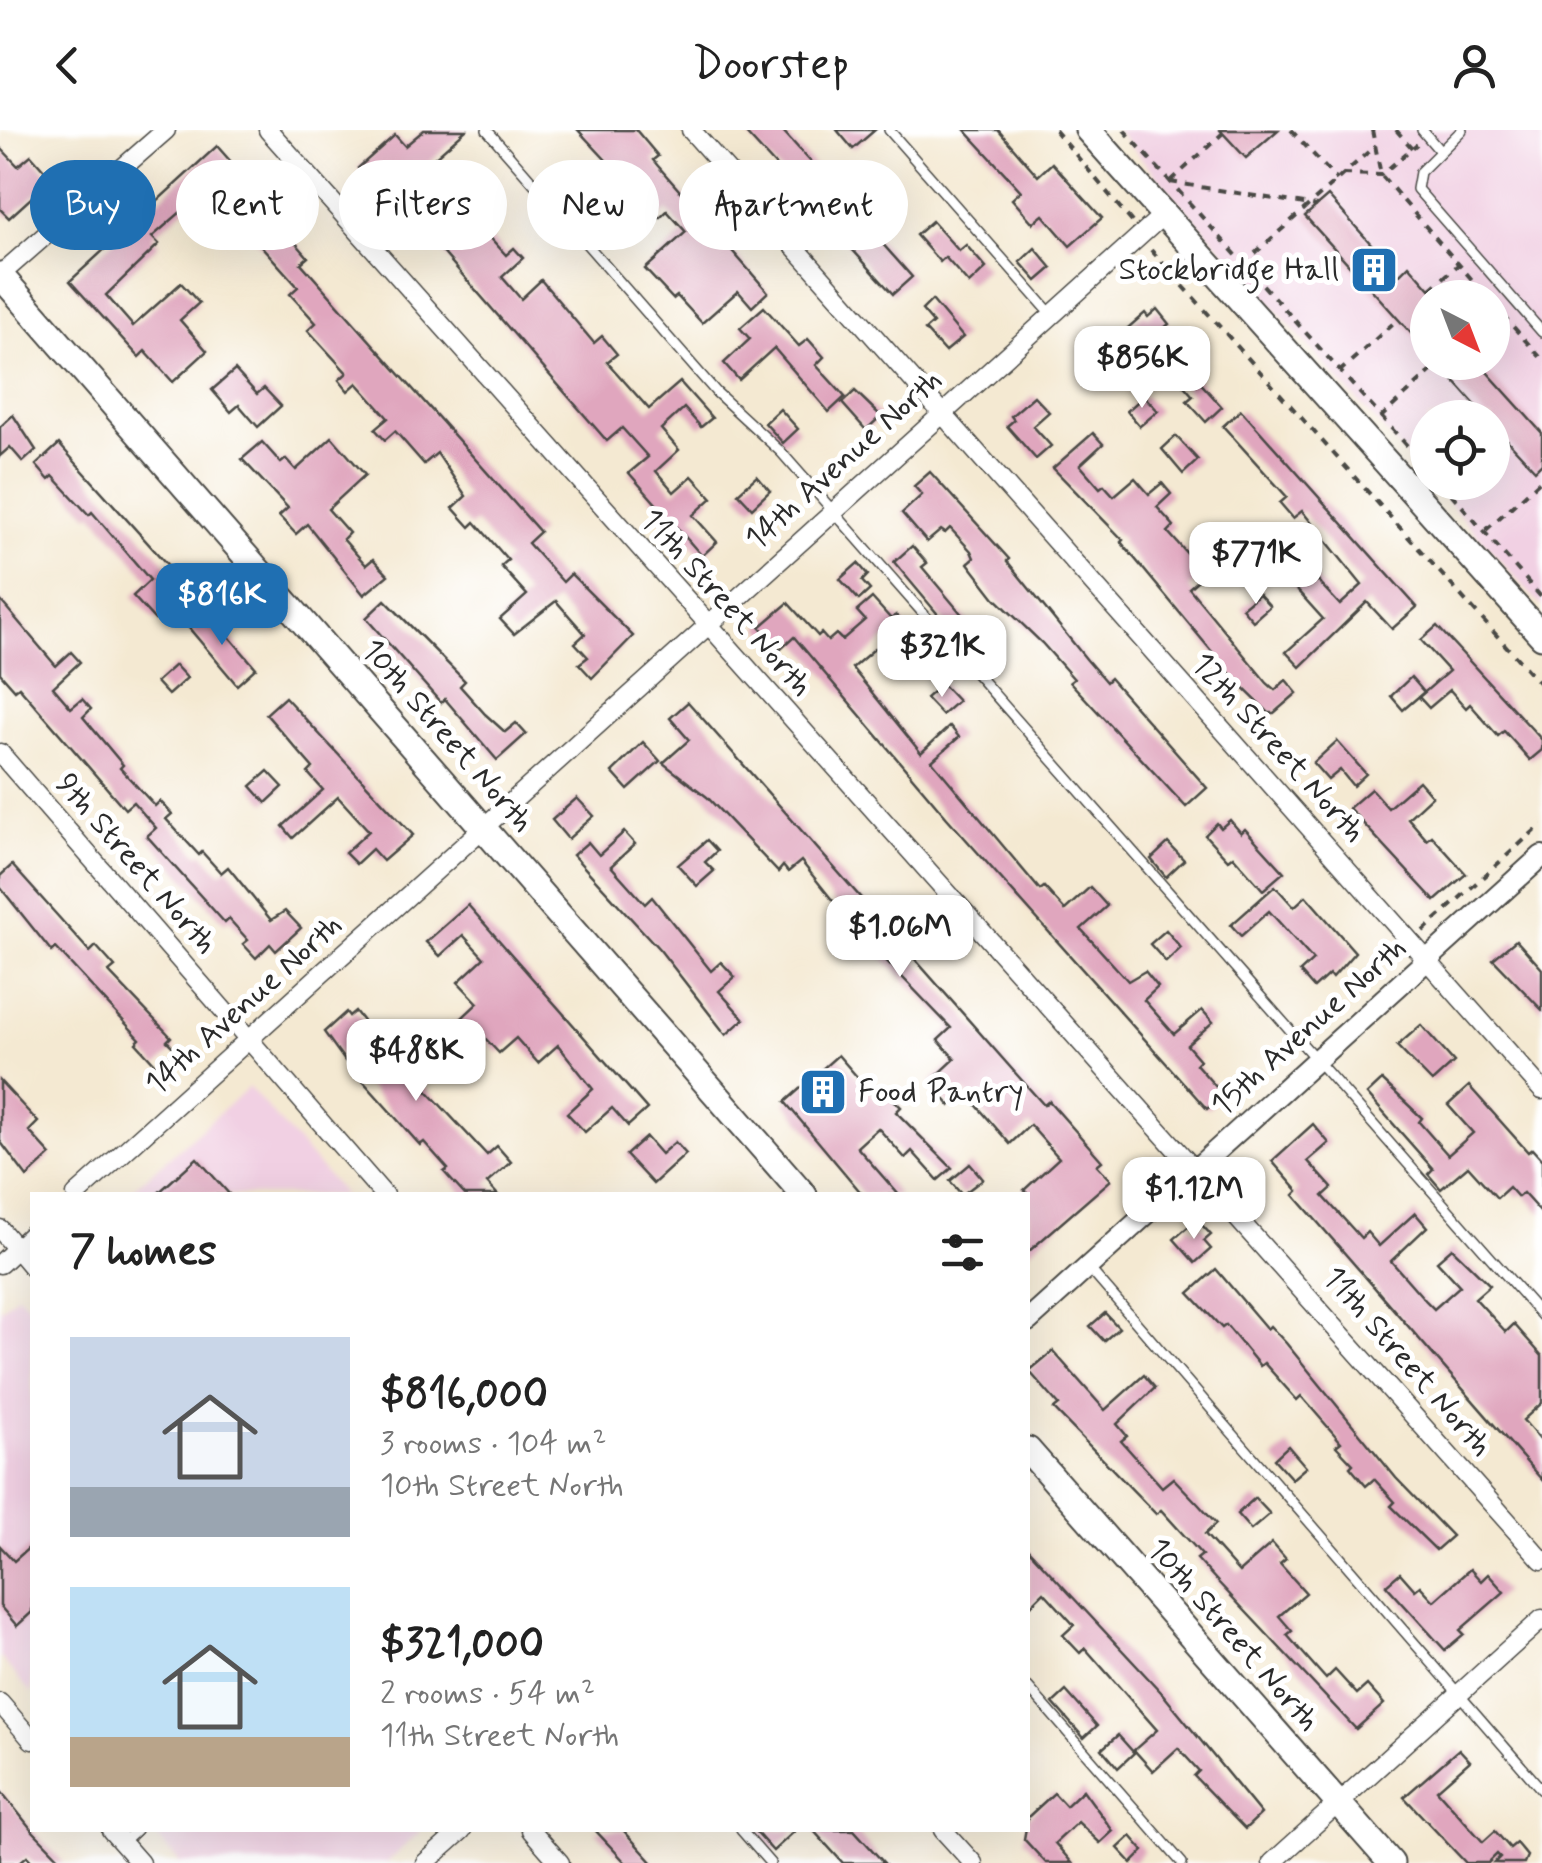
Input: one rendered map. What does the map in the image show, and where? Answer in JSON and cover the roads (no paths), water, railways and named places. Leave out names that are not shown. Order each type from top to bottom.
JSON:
[{"type":"main road","points":[[1088,130],[1542,636]]},
{"type":"main road","name":"10th Street North","points":[[0,275],[801,1192]]},
{"type":"main road","name":"10th Street North","points":[[1030,1452],[1391,1863]]},
{"type":"street","points":[[0,275],[166,130]]},
{"type":"street","name":"11th Street North","points":[[268,130],[704,626],[1197,1170],[1542,1560]]},
{"type":"street","name":"12th Street North","points":[[692,130],[1542,1090]]},
{"type":"street","name":"14th Avenue North","points":[[79,1192],[1164,215]]},
{"type":"street","name":"9th Street North","points":[[0,754],[381,1192]]},
{"type":"street","name":"15th Avenue North","points":[[1030,1319],[1542,856]]},
{"type":"street","points":[[0,1229],[30,1264]]},
{"type":"street","points":[[0,1264],[30,1236]]},
{"type":"street","points":[[1272,1863],[1542,1619]]},
{"type":"street","points":[[0,1703],[30,1738]]},
{"type":"street","points":[[425,1863],[460,1832]]},
{"type":"street","points":[[533,1832],[560,1863]]},
{"type":"street","points":[[945,1832],[972,1863]]},
{"type":"street","points":[[123,1834],[140,1863]]},
{"type":"lane","points":[[487,130],[716,392],[780,452],[1542,1316]]},
{"type":"lane","points":[[889,130],[1052,314]]},
{"type":"lane","points":[[1462,130],[1420,172],[1417,189],[1542,332]]},
{"type":"lane","points":[[1424,133],[1439,150]]},
{"type":"lane","points":[[1088,1267],[1542,1790]]},
{"type":"lane","points":[[1030,1689],[1182,1863]]},
{"type":"lane","points":[[743,1832],[770,1863]]},
{"type":"place","name":"Stockbridge Hall","points":[[1374,270]]},
{"type":"place","name":"Food Pantry","points":[[823,1092]]}]
